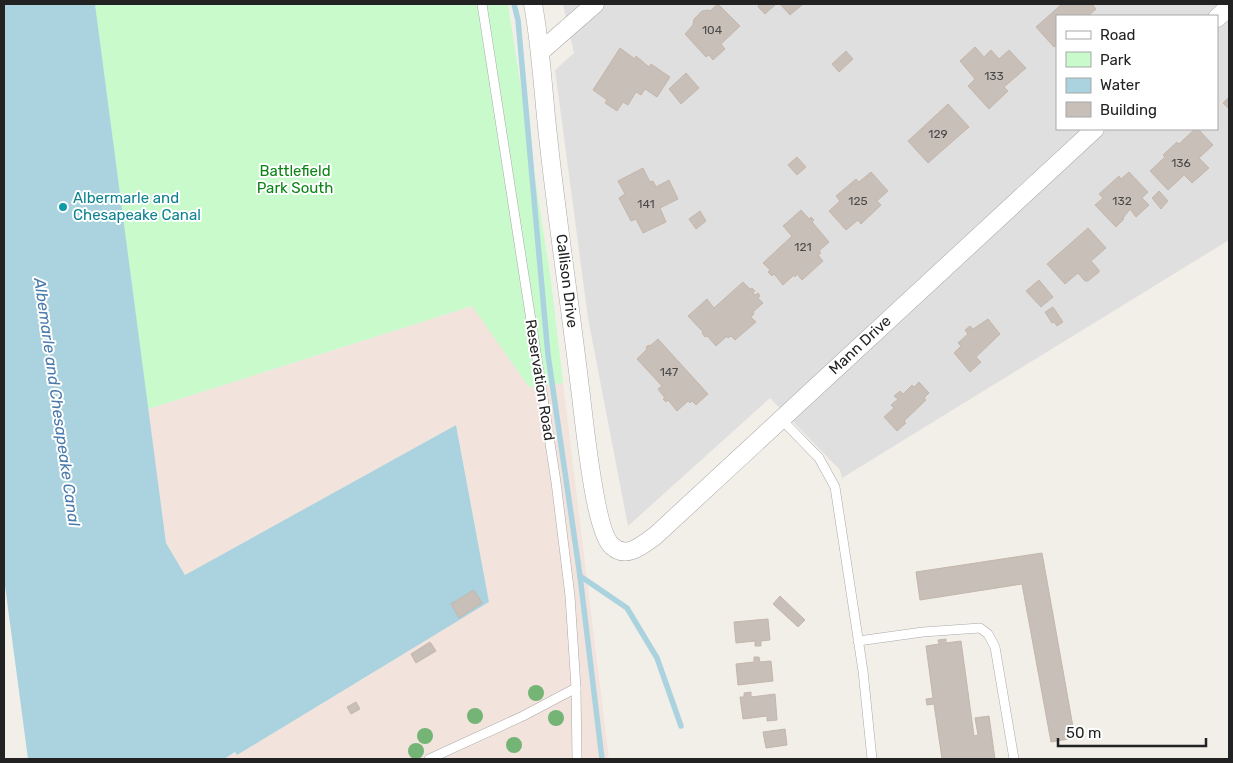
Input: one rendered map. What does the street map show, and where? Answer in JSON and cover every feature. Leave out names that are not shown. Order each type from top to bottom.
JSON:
[{"type":"street","name":"Callison Drive","points":[[533,4],[591,469],[604,533],[613,548],[620,551]]},
{"type":"street","points":[[540,52],[595,4]]},
{"type":"street","points":[[1218,17],[1229,7]]},
{"type":"street","name":"Mann Drive","points":[[620,551],[631,551],[656,536],[1094,130]]},
{"type":"lane","name":"Reservation Road","points":[[482,4],[556,482],[570,596],[576,688],[577,759]]},
{"type":"lane","points":[[781,419],[819,458],[835,487],[863,671],[872,759]]},
{"type":"lane","points":[[858,641],[923,632],[980,628],[988,634],[995,648],[1014,759]]},
{"type":"lane","points":[[429,759],[523,716],[576,688]]},
{"type":"shaded area","points":[[563,4],[1229,4],[1229,240],[842,478],[840,470],[770,398],[628,526],[588,318],[555,70],[574,53]]},
{"type":"shaded area","points":[[473,306],[529,387],[563,383],[609,759],[224,759],[236,752],[237,754],[489,602],[456,425],[185,575],[166,543],[148,409]]},
{"type":"green space","name":"Battlefield Park South","points":[[95,4],[508,4],[551,281],[563,383],[529,387],[472,306],[148,409]]},
{"type":"water","name":"Albermarle and Chesapeake Canal","points":[[4,4],[95,4],[166,543],[185,575],[456,425],[489,602],[237,755],[235,752],[224,759],[28,759],[4,578]]},
{"type":"building","points":[[718,4],[740,26],[721,44],[725,49],[713,60],[709,55],[706,57],[685,34],[693,25],[694,19],[702,11],[710,11]]},
{"type":"building","points":[[759,4],[776,4],[765,14],[758,7]]},
{"type":"building","points":[[780,4],[803,4],[790,15]]},
{"type":"building","points":[[1062,4],[1092,4],[1096,9],[1089,15],[1056,15],[1056,46],[1054,47],[1036,27]]},
{"type":"building","points":[[975,47],[984,57],[991,50],[999,59],[1009,50],[1026,68],[1004,87],[1008,91],[989,109],[968,86],[975,79],[960,61]]},
{"type":"building","points":[[620,48],[635,59],[636,56],[649,67],[651,64],[670,77],[657,97],[645,89],[641,95],[636,92],[628,105],[623,102],[617,111],[605,103],[607,100],[593,90]]},
{"type":"building","points":[[846,51],[853,59],[839,72],[832,64]]},
{"type":"building","points":[[686,73],[699,88],[681,104],[669,89]]},
{"type":"building","points":[[1229,97],[1229,109],[1223,103]]},
{"type":"building","points":[[948,104],[969,127],[928,163],[908,141]]},
{"type":"building","points":[[1194,130],[1199,130],[1213,145],[1199,158],[1209,168],[1192,183],[1184,175],[1168,190],[1150,171],[1165,157],[1163,155],[1177,142],[1179,144]]},
{"type":"building","points":[[797,157],[806,167],[797,175],[788,165]]},
{"type":"building","points":[[643,168],[650,182],[653,181],[656,187],[669,180],[678,199],[660,208],[666,222],[643,233],[636,219],[631,221],[619,198],[625,194],[618,181]]},
{"type":"building","points":[[871,172],[888,191],[877,201],[881,205],[861,224],[858,220],[846,230],[829,211],[840,201],[836,196],[856,179],[859,182]]},
{"type":"building","points":[[1129,172],[1148,192],[1142,198],[1149,205],[1136,217],[1130,209],[1116,227],[1095,205],[1103,198],[1099,194],[1119,176],[1121,179]]},
{"type":"building","points":[[1159,191],[1168,201],[1161,209],[1152,198]]},
{"type":"building","points":[[801,210],[809,219],[811,217],[814,220],[812,222],[829,242],[819,251],[821,253],[818,255],[823,261],[802,280],[797,274],[783,285],[774,274],[772,276],[768,272],[770,270],[763,263],[792,236],[783,226]]},
{"type":"building","points":[[700,211],[706,221],[696,229],[689,219]]},
{"type":"building","points":[[1088,228],[1106,248],[1091,261],[1099,272],[1088,281],[1085,281],[1078,273],[1065,284],[1047,264]]},
{"type":"building","points":[[1039,280],[1053,297],[1041,307],[1026,291]]},
{"type":"building","points":[[743,282],[755,291],[753,293],[755,295],[758,293],[760,296],[758,298],[763,303],[753,312],[754,314],[751,317],[756,322],[735,340],[731,336],[728,338],[727,336],[716,346],[707,336],[705,337],[703,332],[688,316],[707,299],[714,308]]},
{"type":"building","points":[[1053,307],[1063,322],[1057,326],[1054,322],[1052,323],[1045,312]]},
{"type":"building","points":[[988,319],[1000,334],[976,357],[981,362],[970,372],[954,353],[961,346],[958,343],[968,334],[965,330],[970,326],[973,329]]},
{"type":"building","points":[[658,339],[708,394],[696,405],[692,401],[690,403],[688,401],[677,411],[668,400],[666,402],[663,399],[665,398],[658,389],[662,386],[637,359],[647,349],[646,347]]},
{"type":"building","points":[[919,382],[929,393],[924,398],[926,400],[904,421],[906,423],[897,431],[884,417],[894,408],[891,405],[898,399],[894,396],[900,391],[903,394],[912,385],[914,387]]},
{"type":"building","points":[[1042,553],[1075,738],[1051,742],[1022,584],[920,600],[916,572]]},
{"type":"building","points":[[474,590],[482,603],[459,618],[451,604]]},
{"type":"building","points":[[780,596],[805,620],[798,627],[773,604]]},
{"type":"building","points":[[768,619],[770,640],[761,641],[761,646],[755,646],[755,641],[736,643],[734,622]]},
{"type":"building","points":[[946,639],[946,643],[961,641],[974,736],[978,735],[975,718],[989,716],[995,759],[942,759],[934,704],[927,705],[926,699],[933,698],[926,646],[939,644],[938,640]]},
{"type":"building","points":[[430,642],[436,651],[416,663],[411,654]]},
{"type":"building","points":[[754,657],[759,657],[760,662],[771,661],[773,681],[738,685],[736,664],[754,662]]},
{"type":"building","points":[[751,692],[751,697],[775,694],[777,720],[767,721],[767,716],[743,719],[740,697],[744,697],[744,693]]},
{"type":"building","points":[[356,702],[360,709],[351,714],[347,707]]},
{"type":"building","points":[[785,729],[787,745],[766,748],[763,732]]},
{"type":"waterway","points":[[514,4],[518,20],[548,355],[580,576],[602,759]]},
{"type":"waterway","points":[[580,576],[627,608],[657,658],[681,726]]},
{"type":"place","name":"Albermarle and Chesapeake Canal","points":[[63,207]]},
{"type":"water label","name":"Albemarle and Chesapeake Canal","points":[[57,402]]}]
